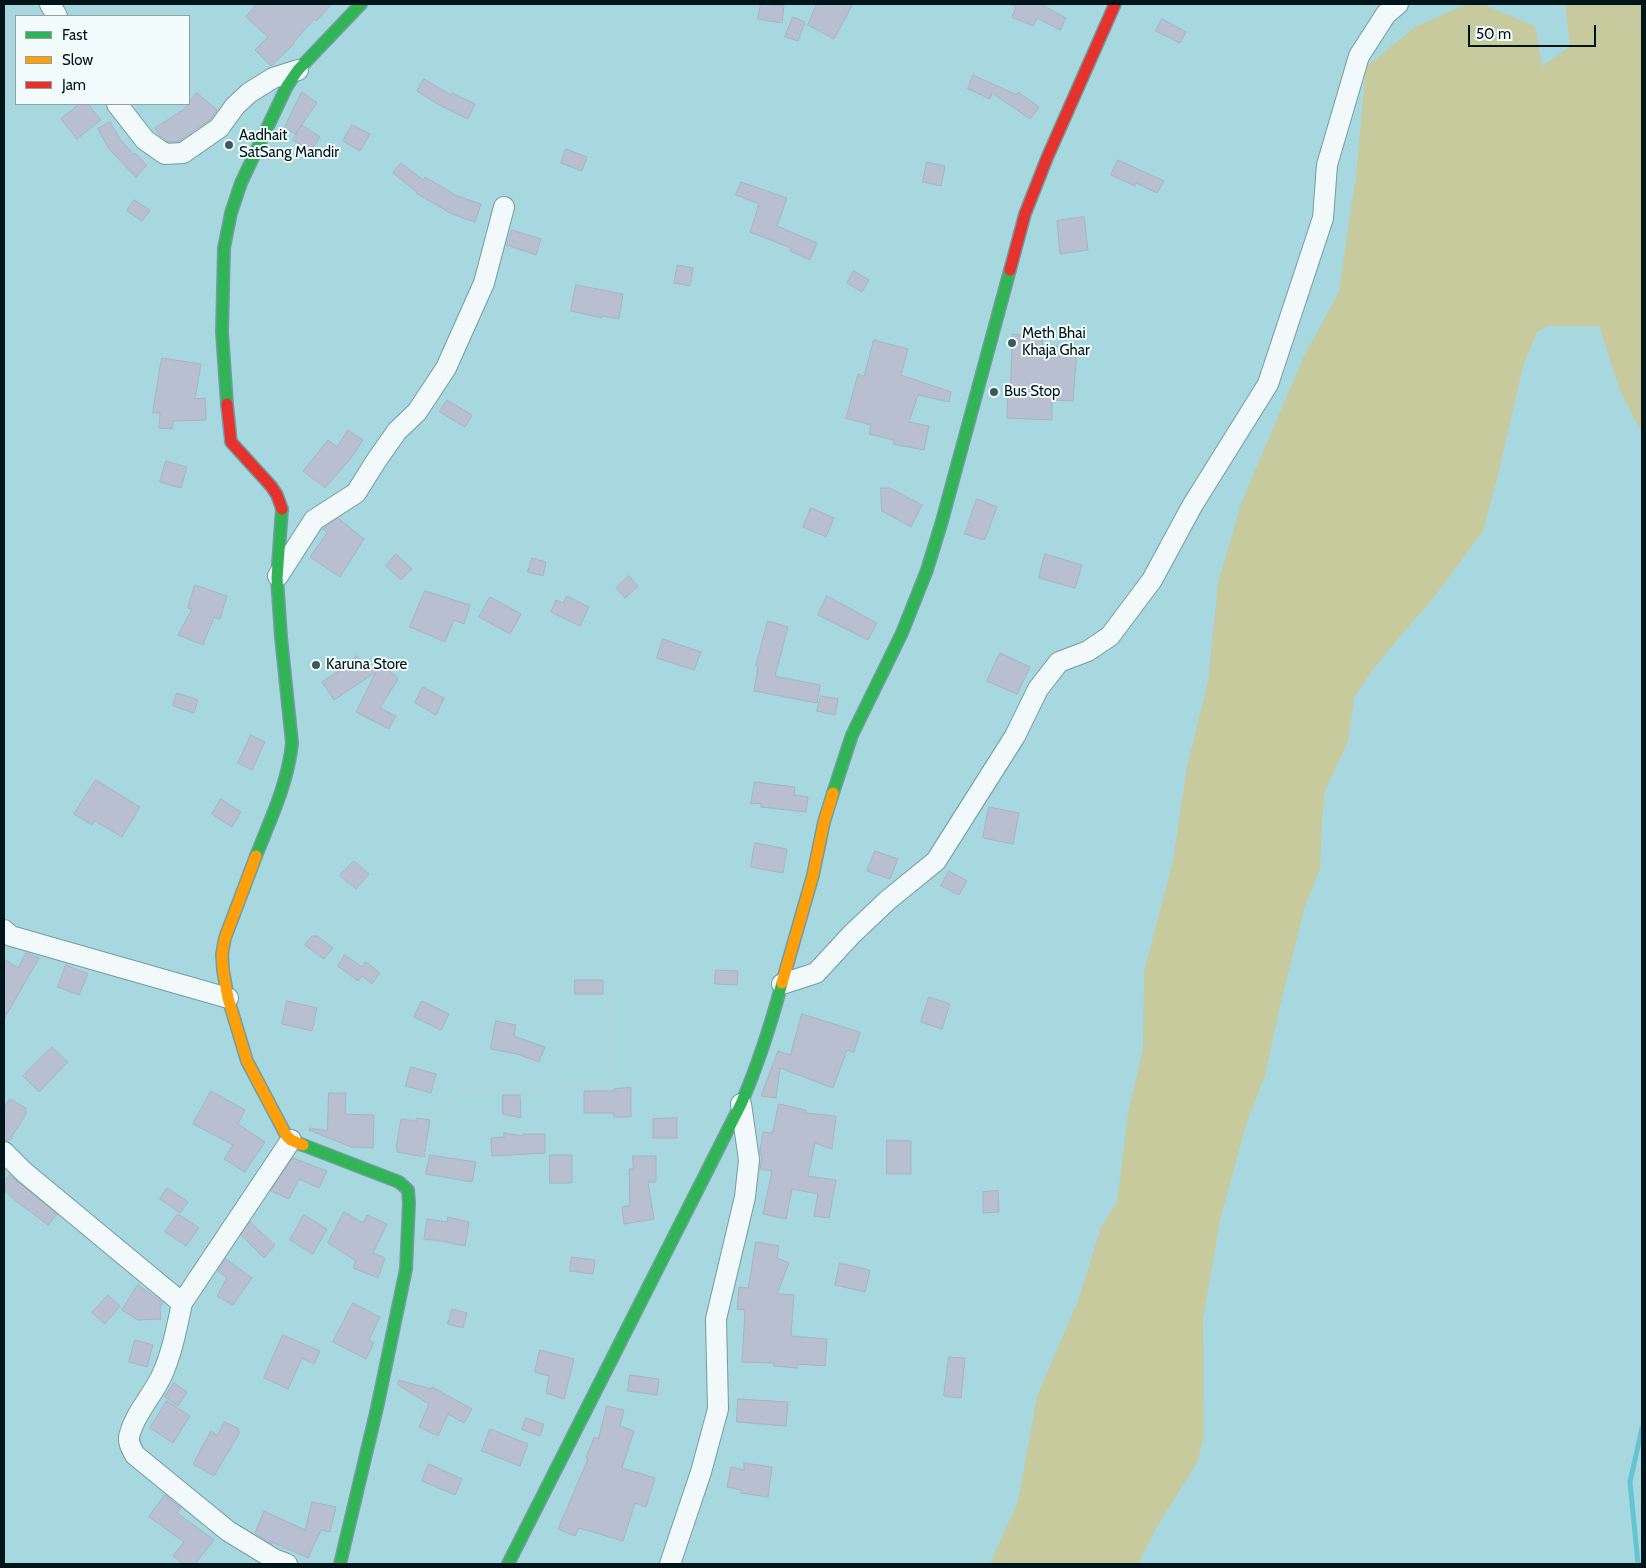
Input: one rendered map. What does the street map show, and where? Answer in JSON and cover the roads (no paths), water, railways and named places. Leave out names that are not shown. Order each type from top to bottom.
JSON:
[{"type":"street","points":[[50,4],[56,15]]},
{"type":"street","points":[[340,1564],[377,1408],[406,1269],[408,1190],[399,1182],[291,1140],[286,1135],[247,1060],[228,998],[222,954],[225,938],[286,782],[291,760],[292,743],[277,578],[282,508],[271,486],[231,442],[225,388],[222,289],[224,248],[231,213],[240,183],[287,86],[298,70],[361,4]]},
{"type":"street","points":[[508,1564],[741,1104],[753,1076],[770,1027],[813,875],[824,822],[852,735],[902,633],[927,570],[1025,214],[1047,158],[1115,4]]},
{"type":"street","points":[[782,984],[816,973],[852,934],[888,900],[936,861],[1015,736],[1038,689],[1059,662],[1088,651],[1110,636],[1152,580],[1192,506],[1268,384],[1323,218],[1327,165],[1359,56],[1386,14],[1398,4]]},
{"type":"street","points":[[118,105],[145,140],[165,154],[183,153],[219,128],[235,106],[249,92],[273,78],[298,70]]},
{"type":"street","points":[[277,578],[314,520],[356,493],[376,460],[397,431],[417,412],[446,368],[484,283],[504,207]]},
{"type":"street","points":[[4,930],[11,936],[228,998]]},
{"type":"street","points":[[670,1564],[701,1472],[718,1409],[716,1319],[745,1197],[749,1160],[741,1104]]},
{"type":"street","points":[[287,1564],[274,1559],[228,1531],[135,1455],[130,1445],[129,1435],[134,1422],[162,1374],[182,1303],[291,1140]]},
{"type":"street","points":[[4,1152],[24,1172],[182,1303]]},
{"type":"waterway","points":[[1638,1564],[1630,1482],[1642,1428]]},
{"type":"place","name":"Aadhait SatSang Mandir","points":[[229,145]]},
{"type":"place","name":"Meth Bhai Khaja Ghar","points":[[1012,343]]},
{"type":"place","name":"Bus Stop","points":[[994,392]]},
{"type":"place","name":"Karuna Store","points":[[316,665]]}]
